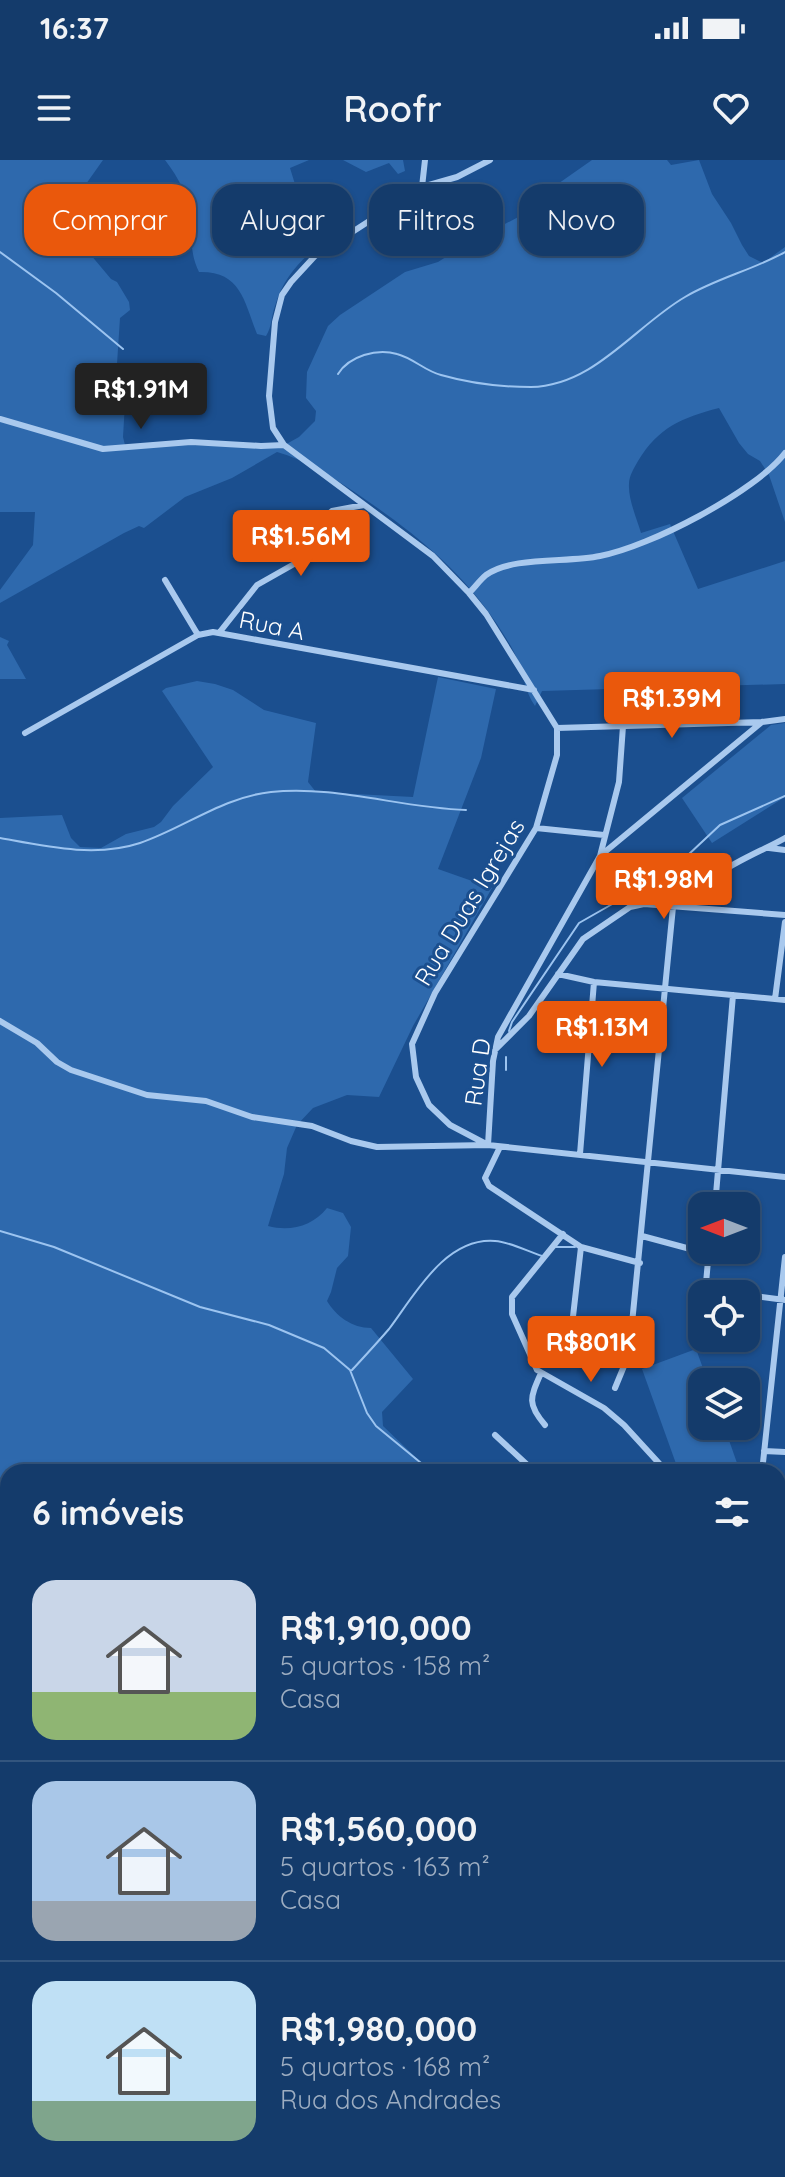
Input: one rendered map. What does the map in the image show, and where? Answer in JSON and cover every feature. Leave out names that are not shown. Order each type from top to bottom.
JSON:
[{"type":"street","points":[[422,184],[425,160]]},
{"type":"street","points":[[432,184],[457,177],[490,160]]},
{"type":"street","points":[[369,221],[315,256],[282,295],[275,322],[269,396],[273,428],[284,445],[433,556],[469,593],[486,614],[557,728],[785,719]]},
{"type":"street","points":[[0,419],[103,449],[191,442],[284,445]]},
{"type":"street","points":[[469,593],[487,574],[510,565],[601,556],[669,532],[759,478],[775,466],[785,453]]},
{"type":"street","points":[[219,633],[257,585],[310,555],[319,543],[326,516],[332,511],[364,505]]},
{"type":"street","points":[[165,580],[198,635]]},
{"type":"street","name":"Rua A","points":[[25,733],[198,635],[219,633],[534,690]]},
{"type":"street","name":"Rua D","points":[[488,1145],[494,1051],[499,1034],[600,856],[762,722]]},
{"type":"street","points":[[600,856],[619,782],[623,726]]},
{"type":"street","name":"Rua Duas Igrejas","points":[[488,1145],[450,1125],[429,1105],[416,1077],[412,1044],[435,993],[536,828],[557,755],[557,728]]},
{"type":"street","points":[[536,828],[604,835]]},
{"type":"street","points":[[688,907],[702,886],[731,866],[785,838]]},
{"type":"street","points":[[767,848],[785,850]]},
{"type":"street","points":[[494,1051],[529,1016],[583,939],[630,907],[644,904],[785,915]]},
{"type":"street","points":[[615,1388],[629,1354],[640,1263],[673,907]]},
{"type":"street","points":[[775,999],[785,922]]},
{"type":"street","points":[[558,974],[594,982],[785,1000]]},
{"type":"street","points":[[580,1154],[594,982]]},
{"type":"street","points":[[717,1192],[733,995]]},
{"type":"street","points":[[0,1021],[37,1043],[57,1062],[71,1070],[147,1095],[206,1101],[259,1119],[312,1126],[369,1145],[488,1145],[785,1177]]},
{"type":"street","points":[[500,1147],[485,1178],[487,1184],[581,1247],[640,1263]]},
{"type":"street","points":[[563,1234],[514,1292],[512,1314],[531,1359],[541,1373],[604,1408],[660,1464]]},
{"type":"street","points":[[642,1236],[688,1247]]},
{"type":"street","points":[[568,1360],[581,1247]]},
{"type":"street","points":[[763,1464],[783,1300],[785,1257]]},
{"type":"street","points":[[760,1297],[783,1300]]},
{"type":"street","points":[[541,1373],[531,1402],[533,1411],[545,1425]]},
{"type":"street","points":[[495,1435],[526,1464]]},
{"type":"street","points":[[764,1451],[785,1452]]},
{"type":"shaded area","points":[[0,160],[103,160],[86,184],[24,184],[24,256],[92,256],[117,282],[129,302],[130,310],[120,318],[117,364],[125,403],[123,437],[126,449],[179,445],[281,447],[299,437],[315,421],[316,411],[306,398],[307,372],[328,326],[405,272],[447,256],[503,256],[503,225],[519,217],[519,256],[644,256],[644,184],[558,184],[592,160],[667,160],[671,165],[699,160],[712,194],[749,256],[763,263],[785,247],[785,522],[769,475],[760,461],[748,454],[739,443],[719,408],[682,420],[663,432],[646,449],[629,481],[641,533],[670,524],[698,589],[785,561],[785,684],[542,691],[535,706],[518,661],[497,624],[450,567],[394,520],[353,491],[307,464],[277,452],[232,478],[185,497],[144,528],[139,526],[124,533],[0,603],[0,590],[33,545],[35,512],[0,512]]},
{"type":"shaded area","points":[[165,160],[309,160],[290,168],[295,184],[212,184],[212,256],[308,256],[286,281],[266,336],[257,334],[244,300],[232,282],[213,273],[199,272],[194,256],[196,184],[179,182]]},
{"type":"shaded area","points":[[343,160],[403,160],[405,171],[398,174],[389,163],[366,172]]},
{"type":"shaded area","points":[[0,637],[9,641],[7,645],[26,679],[0,679]]},
{"type":"shaded area","points":[[438,677],[496,689],[481,758],[438,869],[492,888],[413,1026],[379,1097],[347,1095],[313,1108],[297,1125],[287,1148],[284,1174],[268,1226],[300,1226],[315,1219],[327,1208],[343,1213],[351,1227],[348,1256],[337,1268],[327,1301],[345,1320],[371,1328],[413,1379],[382,1412],[383,1426],[423,1464],[0,1464],[0,818],[62,815],[71,838],[80,847],[101,848],[126,834],[154,827],[213,767],[162,691],[197,681],[233,690],[264,710],[316,723],[308,782],[316,792],[413,797]]},
{"type":"shaded area","points":[[785,723],[785,797],[712,843],[682,798],[771,725]]},
{"type":"shaded area","points":[[688,1352],[697,1352],[703,1368],[688,1368],[688,1440],[729,1440],[737,1463],[676,1464],[642,1369]]},
{"type":"waterway","points":[[0,252],[56,293],[123,349]]},
{"type":"waterway","points":[[338,374],[356,358],[389,352],[435,373],[463,380],[520,387],[554,384],[594,366],[685,297],[785,252]]},
{"type":"waterway","points":[[0,838],[70,849],[123,847],[156,837],[236,800],[271,792],[344,794],[466,810]]},
{"type":"waterway","points":[[509,1031],[579,923],[672,870],[720,825],[785,796]]},
{"type":"waterway","points":[[506,1057],[506,1070]]},
{"type":"waterway","points":[[0,1231],[54,1247],[200,1307],[269,1325],[324,1348],[350,1370],[367,1413],[376,1426],[422,1464]]},
{"type":"waterway","points":[[352,1370],[389,1329],[433,1271],[461,1248],[477,1242],[495,1241],[542,1256]]},
{"type":"waterway","points":[[556,1247],[575,1247]]}]
